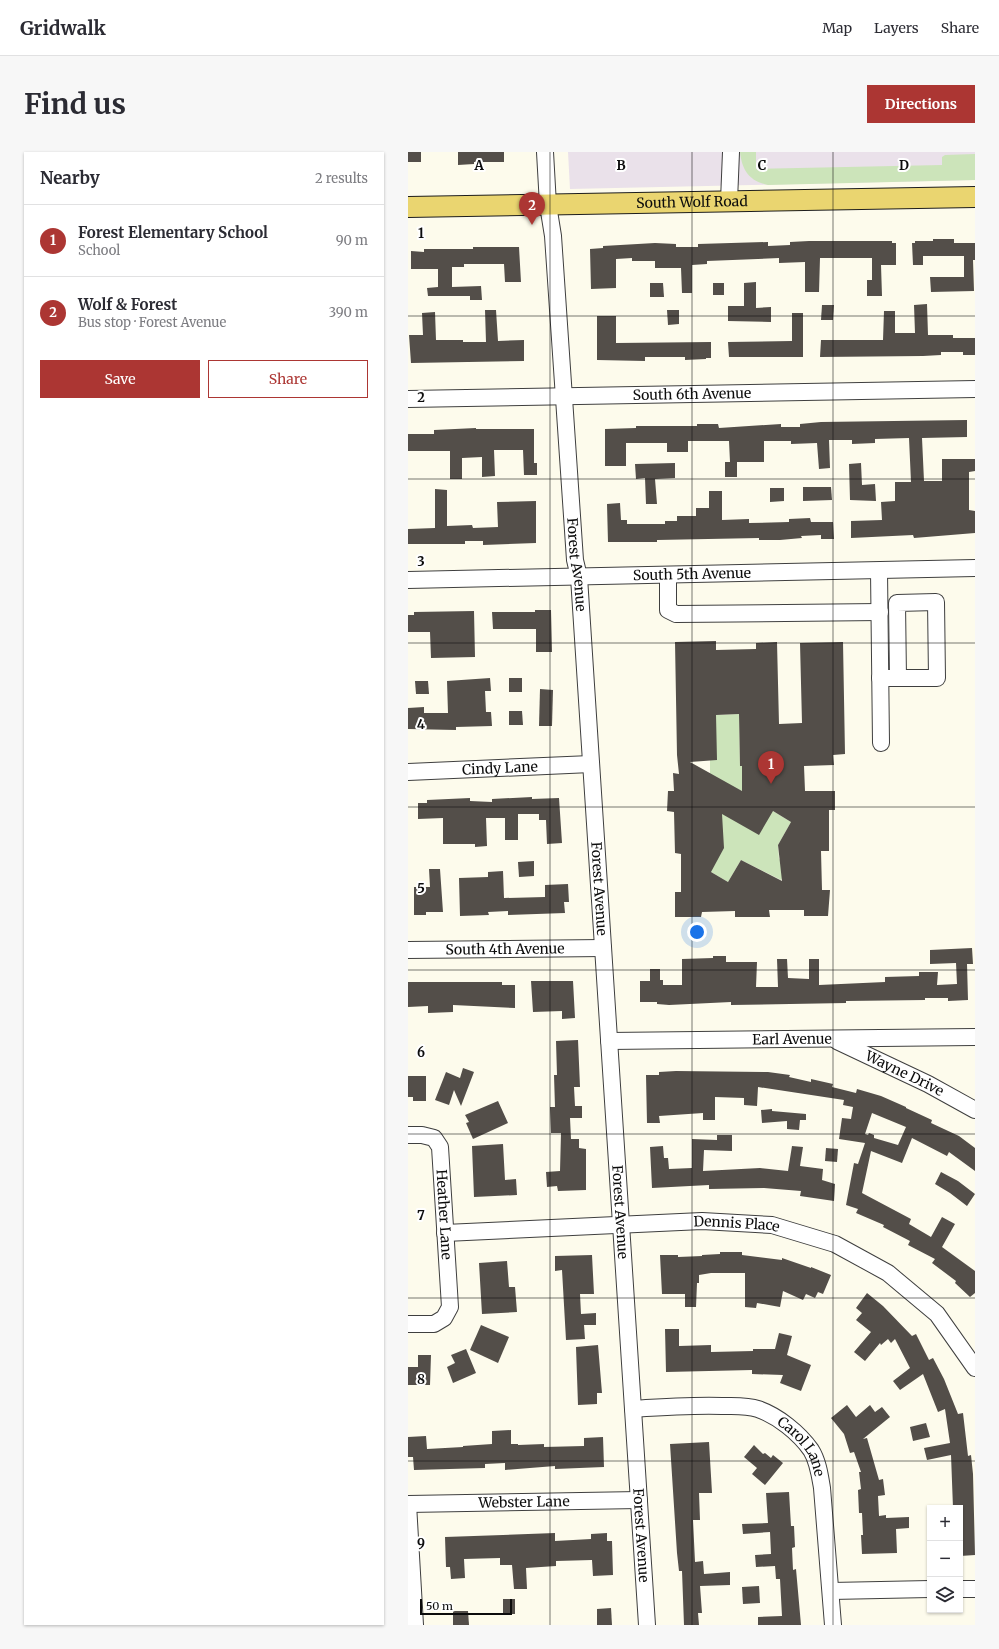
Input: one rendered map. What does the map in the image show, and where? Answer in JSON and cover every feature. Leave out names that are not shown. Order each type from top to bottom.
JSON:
[{"type":"main road","name":"South Wolf Road","points":[[408,207],[975,197]]},
{"type":"street","name":"Forest Avenue","points":[[545,152],[548,205],[553,236],[575,560],[579,577],[648,1625]]},
{"type":"street","points":[[729,201],[731,152]]},
{"type":"street","name":"South 6th Avenue","points":[[408,399],[975,389]]},
{"type":"street","name":"South 5th Avenue","points":[[408,580],[975,568]]},
{"type":"street","points":[[879,571],[881,743]]},
{"type":"street","points":[[668,575],[668,610],[676,614],[880,612]]},
{"type":"street","points":[[880,678],[898,678],[937,678],[936,602],[897,603],[898,678]]},
{"type":"street","name":"Cindy Lane","points":[[408,772],[591,764]]},
{"type":"street","name":"South 4th Avenue","points":[[408,950],[603,948]]},
{"type":"street","name":"Earl Avenue","points":[[609,1041],[975,1037]]},
{"type":"street","name":"Wayne Drive","points":[[833,1039],[928,1084],[975,1110]]},
{"type":"street","name":"Heather Lane","points":[[408,1135],[422,1135],[434,1138],[440,1147],[450,1307],[444,1318],[434,1324],[408,1324]]},
{"type":"street","name":"Dennis Place","points":[[445,1233],[702,1221],[772,1225],[835,1244],[888,1273],[937,1314],[975,1368]]},
{"type":"street","name":"Carol Lane","points":[[633,1409],[702,1405],[738,1406],[757,1409],[770,1414],[798,1435],[811,1451],[819,1471],[833,1625]]},
{"type":"street","name":"Webster Lane","points":[[408,1504],[639,1500]]},
{"type":"street","points":[[408,1504],[415,1625]]},
{"type":"street","points":[[963,1589],[975,1588]]},
{"type":"street","points":[[831,1591],[927,1589]]},
{"type":"shaded area","points":[[568,152],[975,152],[975,180],[570,189]]},
{"type":"green space","points":[[740,152],[756,152],[756,169],[942,165],[942,157],[945,155],[975,154],[975,180],[768,185],[751,178],[745,169]]},
{"type":"green space","points":[[739,714],[742,791],[710,777],[710,760],[716,715]]},
{"type":"green space","points":[[773,811],[791,822],[778,845],[779,859],[789,865],[781,880],[741,860],[728,882],[711,872],[721,813]]},
{"type":"building","points":[[408,152],[421,152],[421,162],[408,162]]},
{"type":"building","points":[[458,152],[504,152],[504,162],[474,162],[474,164],[458,165]]},
{"type":"building","points":[[933,239],[954,239],[954,243],[975,243],[975,260],[973,260],[974,291],[931,292],[930,277],[964,277],[964,256],[923,256],[923,265],[913,265],[912,243],[915,243],[915,241],[933,241]]},
{"type":"building","points":[[892,241],[892,243],[896,243],[896,265],[881,265],[882,296],[867,296],[867,280],[872,280],[872,258],[820,258],[819,292],[805,292],[805,262],[779,263],[779,258],[707,261],[707,264],[692,265],[692,293],[682,293],[681,268],[655,268],[655,261],[632,261],[632,258],[616,259],[616,288],[591,289],[590,249],[603,248],[603,246],[655,243],[676,244],[676,247],[698,247],[698,244],[768,242],[768,246],[790,245],[790,242]]},
{"type":"building","points":[[473,247],[519,247],[521,282],[505,282],[504,264],[464,264],[464,267],[452,267],[452,287],[481,286],[482,300],[470,300],[470,296],[428,296],[427,288],[438,287],[438,269],[411,269],[411,251],[424,252],[424,249],[473,249]]},
{"type":"building","points":[[756,282],[756,308],[771,307],[771,322],[728,321],[728,306],[744,306],[744,283]]},
{"type":"building","points":[[650,283],[663,283],[664,297],[650,297]]},
{"type":"building","points":[[713,283],[724,283],[724,295],[713,295]]},
{"type":"building","points":[[927,304],[928,335],[953,335],[953,338],[975,338],[975,355],[963,355],[963,352],[941,352],[941,355],[923,356],[820,357],[821,340],[883,340],[884,311],[895,311],[895,333],[915,333],[914,305]]},
{"type":"building","points":[[822,305],[834,305],[833,320],[821,320]]},
{"type":"building","points":[[485,310],[496,310],[498,341],[524,340],[524,361],[411,363],[409,335],[423,335],[422,313],[435,312],[436,340],[486,342]]},
{"type":"building","points":[[667,310],[679,310],[679,324],[668,325]]},
{"type":"building","points":[[792,313],[803,313],[803,357],[729,357],[728,342],[792,341]]},
{"type":"building","points":[[597,316],[616,316],[616,343],[711,342],[711,358],[685,360],[685,357],[645,357],[645,361],[597,360]]},
{"type":"building","points":[[967,420],[967,437],[922,438],[924,481],[942,481],[942,459],[975,459],[975,471],[969,472],[969,510],[975,511],[975,533],[914,538],[913,535],[851,538],[851,521],[882,520],[881,502],[895,501],[895,482],[911,482],[909,438],[875,439],[875,443],[852,444],[852,440],[829,440],[830,468],[819,469],[817,443],[791,444],[791,441],[764,441],[764,462],[737,462],[737,477],[725,477],[725,462],[730,462],[729,441],[688,441],[688,452],[667,452],[667,443],[626,443],[626,466],[605,466],[605,429],[636,428],[636,426],[697,426],[697,424],[718,424],[719,428],[781,424],[781,427],[800,427],[800,424],[821,422]]},
{"type":"building","points":[[476,428],[534,429],[534,463],[537,463],[537,475],[524,475],[523,450],[494,450],[495,476],[482,477],[482,457],[462,458],[462,479],[450,479],[450,451],[408,451],[408,434],[434,434],[434,430]]},
{"type":"building","points":[[675,463],[675,478],[655,479],[657,504],[646,504],[645,478],[636,479],[635,464]]},
{"type":"building","points":[[861,463],[862,485],[875,484],[876,501],[850,500],[849,464]]},
{"type":"building","points":[[803,487],[831,487],[832,500],[803,501]]},
{"type":"building","points":[[770,488],[784,488],[784,501],[770,502]]},
{"type":"building","points":[[435,489],[447,490],[447,526],[472,525],[473,528],[498,527],[497,502],[536,501],[536,543],[483,545],[483,541],[465,541],[465,544],[408,544],[408,529],[435,528]]},
{"type":"building","points":[[709,491],[722,491],[722,520],[749,519],[749,523],[789,522],[789,519],[810,518],[811,522],[833,522],[834,539],[821,539],[821,535],[801,536],[802,538],[780,540],[759,540],[759,538],[657,540],[657,542],[608,542],[607,504],[620,503],[621,520],[627,520],[627,524],[665,524],[665,521],[677,521],[677,516],[696,516],[696,508],[709,508]]},
{"type":"building","points":[[535,610],[551,610],[552,652],[536,652],[536,629],[493,629],[492,612],[535,612]]},
{"type":"building","points":[[474,611],[475,657],[431,658],[430,632],[408,632],[408,615],[414,615],[414,612]]},
{"type":"building","points":[[716,641],[716,650],[756,649],[756,643],[777,642],[779,724],[802,723],[800,643],[843,642],[845,754],[833,755],[834,765],[804,766],[805,791],[835,791],[835,810],[829,810],[829,851],[821,851],[822,890],[830,890],[828,916],[804,916],[804,910],[769,910],[770,917],[735,917],[735,911],[702,912],[701,917],[675,917],[675,892],[681,892],[681,854],[675,853],[674,812],[667,811],[668,791],[674,791],[673,773],[679,774],[677,755],[675,642]],"holes":[[[739,714],[740,766],[742,766],[742,791],[690,762],[717,760],[716,715]],[[773,811],[791,822],[778,845],[782,881],[741,860],[728,882],[711,872],[724,848],[722,814],[759,835]]]},
{"type":"building","points":[[490,678],[491,691],[485,691],[486,712],[491,712],[492,726],[456,727],[456,730],[408,729],[408,708],[424,707],[424,713],[448,713],[447,681]]},
{"type":"building","points":[[509,678],[522,678],[522,692],[509,692]]},
{"type":"building","points":[[415,681],[428,681],[429,694],[416,694]]},
{"type":"building","points":[[540,689],[553,690],[552,726],[539,726]]},
{"type":"building","points":[[509,711],[522,711],[523,725],[509,725]]},
{"type":"building","points":[[532,797],[532,799],[559,798],[562,843],[547,844],[546,820],[539,820],[539,814],[518,814],[518,840],[505,840],[505,818],[486,818],[487,846],[475,847],[475,844],[443,844],[443,818],[418,819],[418,803],[427,803],[427,800],[470,798],[470,801],[492,802],[492,799]]},
{"type":"building","points":[[534,861],[534,876],[519,877],[518,862]]},
{"type":"building","points":[[429,869],[440,869],[443,912],[426,912],[426,915],[414,915],[414,887],[430,887]]},
{"type":"building","points":[[503,871],[504,898],[545,897],[545,885],[568,884],[569,902],[564,902],[565,913],[508,915],[508,911],[488,912],[489,915],[460,916],[459,878],[488,877],[488,872]]},
{"type":"building","points":[[972,948],[973,964],[967,964],[968,1000],[948,1001],[948,998],[925,998],[925,1000],[846,1001],[846,1003],[731,1005],[731,1002],[669,1005],[657,1004],[657,1002],[640,1002],[640,981],[650,981],[650,969],[660,969],[660,980],[663,980],[663,985],[682,985],[682,959],[726,956],[726,962],[757,962],[756,987],[778,987],[777,959],[787,959],[788,978],[809,979],[809,959],[819,959],[819,985],[885,982],[885,977],[919,976],[919,972],[938,972],[937,985],[957,984],[956,963],[930,964],[930,950]]},
{"type":"building","points":[[531,981],[573,981],[575,1018],[562,1019],[562,1011],[533,1012]]},
{"type":"building","points":[[408,982],[502,982],[502,985],[515,985],[515,1008],[453,1005],[453,1012],[428,1013],[428,1006],[408,1007]]},
{"type":"building","points":[[578,1040],[580,1087],[574,1087],[575,1106],[582,1106],[582,1118],[570,1118],[571,1139],[579,1139],[579,1148],[586,1149],[586,1190],[558,1191],[557,1186],[547,1187],[546,1172],[560,1171],[561,1133],[551,1133],[550,1107],[555,1107],[554,1075],[557,1075],[556,1041]]},
{"type":"building","points":[[463,1068],[474,1072],[461,1106],[454,1090],[449,1105],[435,1100],[446,1072],[460,1078]]},
{"type":"building","points":[[659,1072],[768,1072],[790,1075],[789,1077],[811,1082],[811,1079],[833,1084],[832,1087],[856,1093],[857,1089],[881,1096],[932,1120],[931,1123],[959,1136],[975,1148],[975,1171],[949,1152],[947,1156],[912,1138],[902,1163],[871,1151],[862,1193],[911,1219],[909,1224],[931,1237],[942,1217],[955,1224],[942,1247],[975,1271],[975,1293],[970,1297],[955,1283],[956,1281],[932,1263],[935,1259],[908,1245],[910,1241],[883,1227],[884,1225],[856,1213],[858,1209],[846,1205],[854,1163],[858,1164],[865,1143],[839,1139],[842,1118],[851,1119],[853,1107],[843,1105],[844,1100],[758,1087],[757,1106],[744,1105],[744,1098],[715,1097],[715,1120],[703,1120],[703,1113],[659,1116],[660,1123],[647,1123],[646,1075],[659,1075]],"holes":[[[872,1113],[906,1127],[898,1145],[874,1138],[874,1135],[869,1133],[868,1135],[865,1134]]]},
{"type":"building","points":[[408,1076],[426,1076],[426,1101],[413,1101],[413,1097],[408,1097]]},
{"type":"building","points":[[498,1101],[508,1123],[473,1139],[466,1123],[469,1122],[465,1115]]},
{"type":"building","points":[[772,1109],[772,1111],[806,1114],[806,1120],[800,1120],[799,1130],[787,1129],[787,1121],[762,1123],[761,1110]]},
{"type":"building","points":[[717,1135],[732,1135],[732,1151],[704,1150],[703,1171],[760,1168],[788,1171],[792,1146],[803,1147],[800,1166],[823,1169],[822,1180],[835,1184],[834,1201],[800,1196],[801,1191],[764,1188],[709,1189],[709,1185],[652,1188],[650,1147],[663,1146],[664,1158],[668,1158],[669,1169],[692,1168],[692,1139],[717,1140]]},
{"type":"building","points":[[503,1144],[505,1180],[516,1179],[517,1195],[474,1197],[472,1146]]},
{"type":"building","points":[[826,1148],[838,1149],[837,1162],[825,1161]]},
{"type":"building","points":[[941,1172],[958,1181],[975,1194],[967,1206],[935,1184]]},
{"type":"building","points":[[720,1252],[742,1252],[742,1255],[782,1260],[782,1258],[831,1275],[823,1294],[818,1292],[815,1298],[806,1294],[803,1300],[783,1291],[780,1307],[757,1303],[756,1308],[745,1307],[745,1273],[711,1273],[699,1275],[699,1283],[697,1283],[696,1307],[685,1307],[685,1294],[662,1294],[660,1255],[678,1255],[678,1257],[702,1256],[720,1254]]},
{"type":"building","points":[[592,1255],[594,1294],[580,1294],[581,1314],[596,1313],[596,1325],[584,1325],[585,1339],[566,1340],[562,1270],[555,1271],[555,1256]]},
{"type":"building","points":[[507,1261],[509,1287],[515,1287],[517,1312],[482,1314],[479,1263]]},
{"type":"building","points":[[867,1293],[883,1306],[912,1336],[916,1334],[929,1360],[933,1358],[944,1379],[958,1414],[963,1413],[968,1456],[971,1455],[973,1474],[975,1555],[963,1556],[963,1505],[953,1505],[951,1455],[927,1460],[924,1448],[950,1443],[945,1409],[938,1412],[923,1374],[900,1390],[893,1381],[910,1368],[895,1339],[891,1343],[888,1339],[881,1345],[880,1343],[865,1361],[854,1352],[871,1332],[856,1320],[862,1313],[856,1308]]},
{"type":"building","points":[[481,1325],[509,1337],[498,1363],[470,1350]]},
{"type":"building","points":[[665,1329],[679,1329],[679,1346],[711,1345],[711,1352],[775,1349],[779,1333],[792,1336],[787,1355],[811,1365],[801,1391],[780,1383],[783,1375],[752,1374],[752,1370],[666,1372]]},
{"type":"building","points":[[598,1345],[602,1393],[597,1393],[597,1404],[578,1405],[576,1347]]},
{"type":"building","points":[[466,1349],[476,1373],[453,1383],[447,1367],[455,1363],[451,1355]]},
{"type":"building","points":[[418,1355],[431,1355],[430,1385],[408,1385],[408,1367],[418,1367]]},
{"type":"building","points":[[847,1405],[856,1417],[870,1405],[875,1412],[882,1407],[890,1417],[863,1439],[867,1438],[879,1480],[883,1479],[885,1495],[878,1496],[879,1516],[886,1515],[886,1518],[909,1517],[909,1528],[896,1529],[897,1553],[862,1554],[862,1513],[859,1513],[858,1490],[861,1489],[859,1472],[861,1472],[854,1452],[850,1453],[844,1434],[831,1418]]},
{"type":"building","points":[[926,1423],[930,1437],[913,1441],[910,1427]]},
{"type":"building","points":[[511,1430],[511,1444],[544,1444],[544,1447],[584,1446],[584,1438],[603,1437],[604,1467],[555,1469],[555,1466],[505,1470],[505,1463],[485,1464],[485,1468],[414,1470],[413,1457],[408,1457],[408,1437],[426,1436],[427,1449],[463,1447],[492,1444],[492,1431]]},
{"type":"building","points":[[709,1442],[712,1493],[699,1493],[700,1520],[693,1520],[695,1562],[703,1561],[704,1574],[730,1572],[730,1585],[700,1586],[702,1613],[698,1613],[699,1625],[684,1625],[682,1571],[679,1571],[677,1553],[670,1444]]},
{"type":"building","points":[[754,1445],[763,1454],[765,1453],[771,1458],[773,1455],[783,1463],[765,1485],[752,1474],[757,1468],[744,1457]]},
{"type":"building","points":[[789,1492],[791,1526],[794,1526],[795,1547],[792,1548],[793,1570],[796,1569],[801,1625],[758,1625],[758,1617],[782,1616],[780,1579],[776,1579],[775,1566],[756,1567],[755,1555],[771,1554],[770,1532],[743,1534],[742,1524],[768,1523],[766,1493]]},
{"type":"building","points":[[555,1533],[555,1541],[591,1539],[591,1534],[607,1533],[607,1541],[612,1541],[613,1575],[593,1576],[592,1560],[556,1561],[556,1566],[526,1568],[527,1589],[514,1589],[512,1565],[500,1565],[500,1558],[464,1559],[465,1578],[451,1579],[450,1567],[446,1567],[445,1537]]},
{"type":"building","points":[[759,1586],[760,1603],[743,1604],[742,1587]]},
{"type":"building","points":[[503,1599],[515,1599],[515,1614],[503,1614]]},
{"type":"building","points":[[611,1608],[612,1625],[597,1625],[597,1609]]},
{"type":"building","points":[[453,1611],[468,1611],[469,1625],[453,1625]]},
{"type":"place","name":"Wolf & Forest","points":[[532,225]]},
{"type":"place","name":"Forest Elementary School","points":[[771,784]]}]
